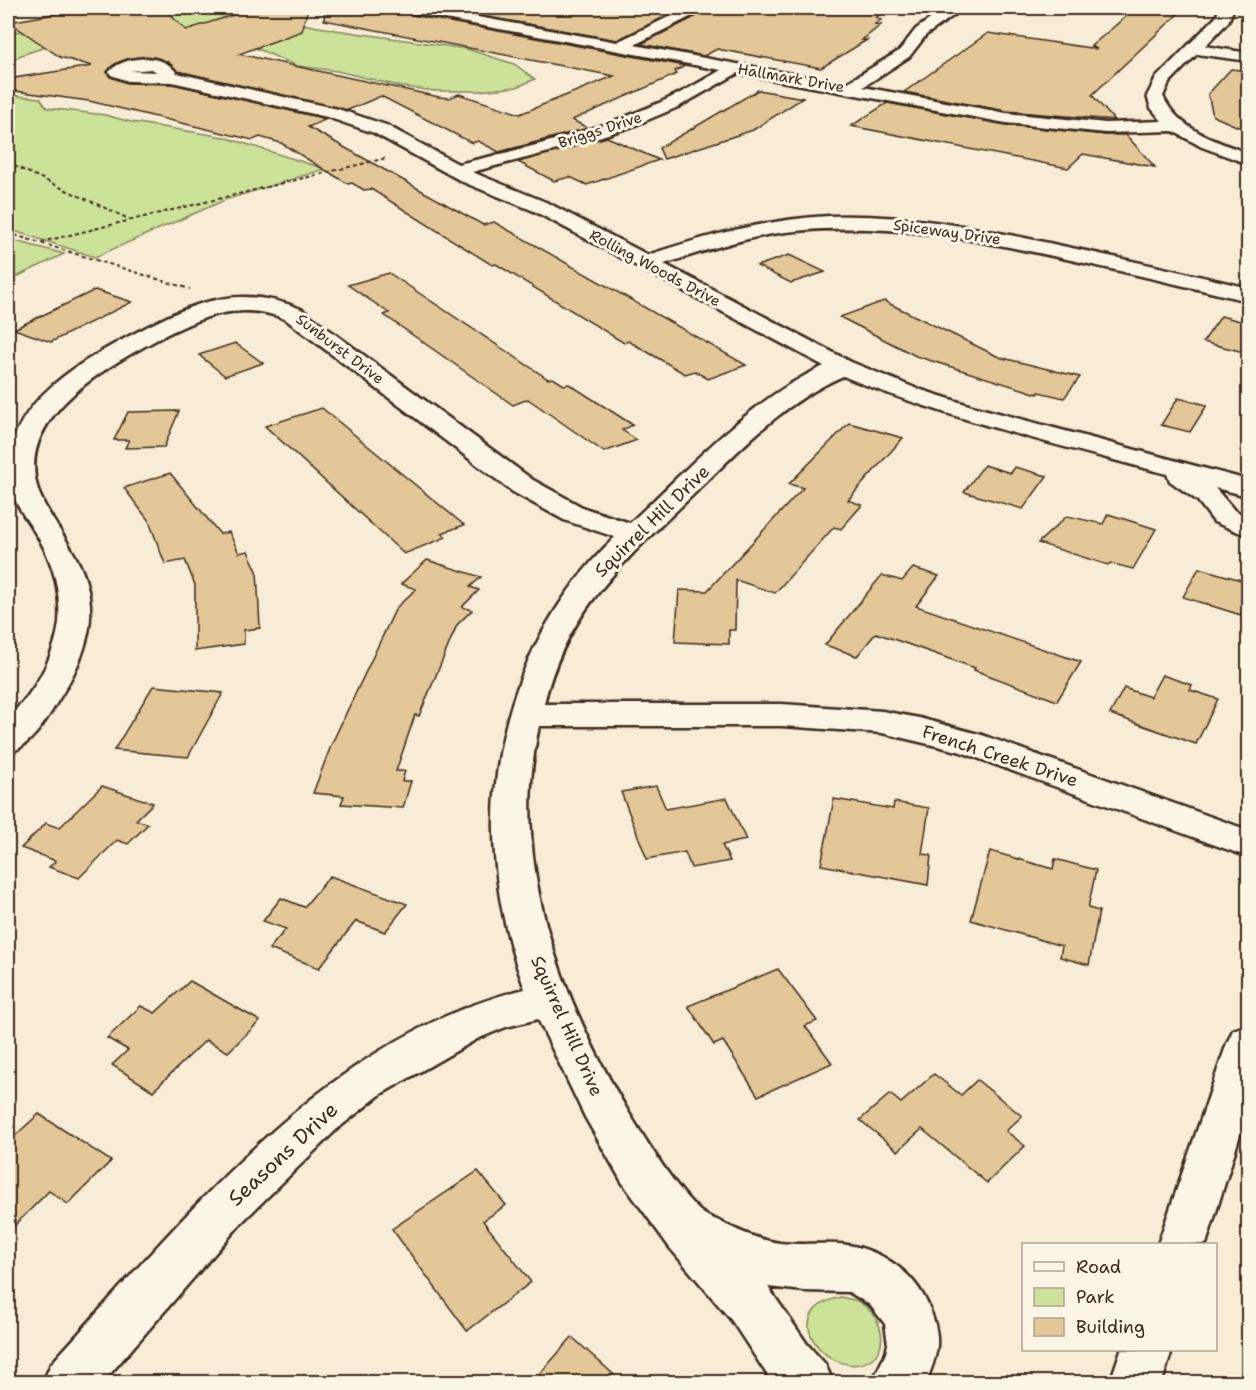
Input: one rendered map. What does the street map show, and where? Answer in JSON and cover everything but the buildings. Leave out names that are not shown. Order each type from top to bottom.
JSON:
[{"type":"street","name":"Hallmark Drive","points":[[418,8],[619,47],[1055,125],[1106,128],[1178,126]]},
{"type":"street","points":[[619,47],[697,8]]},
{"type":"street","points":[[1227,8],[1226,15],[1162,81],[1155,96],[1164,114],[1178,126],[1216,147],[1248,159]]},
{"type":"street","points":[[848,89],[904,54],[921,32],[952,10]]},
{"type":"street","points":[[1194,49],[1248,57]]},
{"type":"street","name":"Briggs Drive","points":[[456,170],[580,138],[639,118],[736,68]]},
{"type":"street","name":"Rolling Woods Drive","points":[[172,77],[353,119],[380,129],[456,170],[541,207],[843,367],[943,406],[1248,488]]},
{"type":"street","name":"Spiceway Drive","points":[[646,263],[728,237],[768,229],[814,223],[886,223],[957,230],[994,237],[1248,294]]},
{"type":"street","name":"Sunburst Drive","points":[[16,452],[59,393],[109,356],[193,313],[224,305],[255,304],[283,309],[293,314],[531,492],[574,514],[634,534]]},
{"type":"street","name":"Squirrel Hill Drive","points":[[807,1383],[784,1356],[754,1307],[698,1246],[638,1167],[587,1079],[537,964],[525,921],[516,878],[511,833],[512,800],[516,756],[525,714],[538,674],[564,618],[601,568],[634,534],[776,404],[805,384],[843,367]]},
{"type":"street","points":[[8,742],[26,722],[63,666],[72,643],[76,612],[73,583],[65,561],[57,545],[28,503],[16,452]]},
{"type":"street","name":"Rolling Woods Drive","points":[[1140,459],[1173,471],[1195,483],[1208,495],[1224,516],[1248,527]]},
{"type":"street","name":"French Creek Drive","points":[[525,714],[563,716],[782,715],[882,722],[970,743],[1248,844]]},
{"type":"street","name":"Seasons Drive","points":[[69,1383],[226,1206],[321,1114],[366,1081],[462,1027],[499,1012],[551,999]]},
{"type":"street","points":[[1183,1243],[1248,1043]]},
{"type":"street","name":"Squirrel Hill Drive","points":[[681,1224],[716,1244],[753,1260],[802,1268],[854,1269],[870,1275],[887,1288],[902,1305],[911,1324],[913,1346],[908,1365],[898,1383]]},
{"type":"street","points":[[1136,1383],[1147,1351]]},
{"type":"path","points":[[41,242],[213,202],[389,157]]},
{"type":"path","points":[[8,163],[131,220]]},
{"type":"path","points":[[8,233],[196,291]]},
{"type":"green space","points":[[178,8],[215,8],[335,30],[467,49],[514,64],[535,79],[517,87],[479,91],[435,91],[403,87],[337,71],[297,66],[249,45],[61,42],[21,55],[8,65],[8,31],[31,32],[124,14],[171,11]]},
{"type":"green space","points":[[8,95],[40,98],[47,108],[105,115],[131,122],[224,137],[325,169],[225,200],[95,257],[8,229]]},
{"type":"green space","points":[[8,239],[64,254],[8,281]]},
{"type":"green space","points":[[841,1297],[857,1301],[865,1306],[879,1326],[881,1341],[879,1349],[875,1356],[860,1364],[844,1363],[829,1356],[817,1345],[810,1332],[810,1318],[820,1306]]}]
